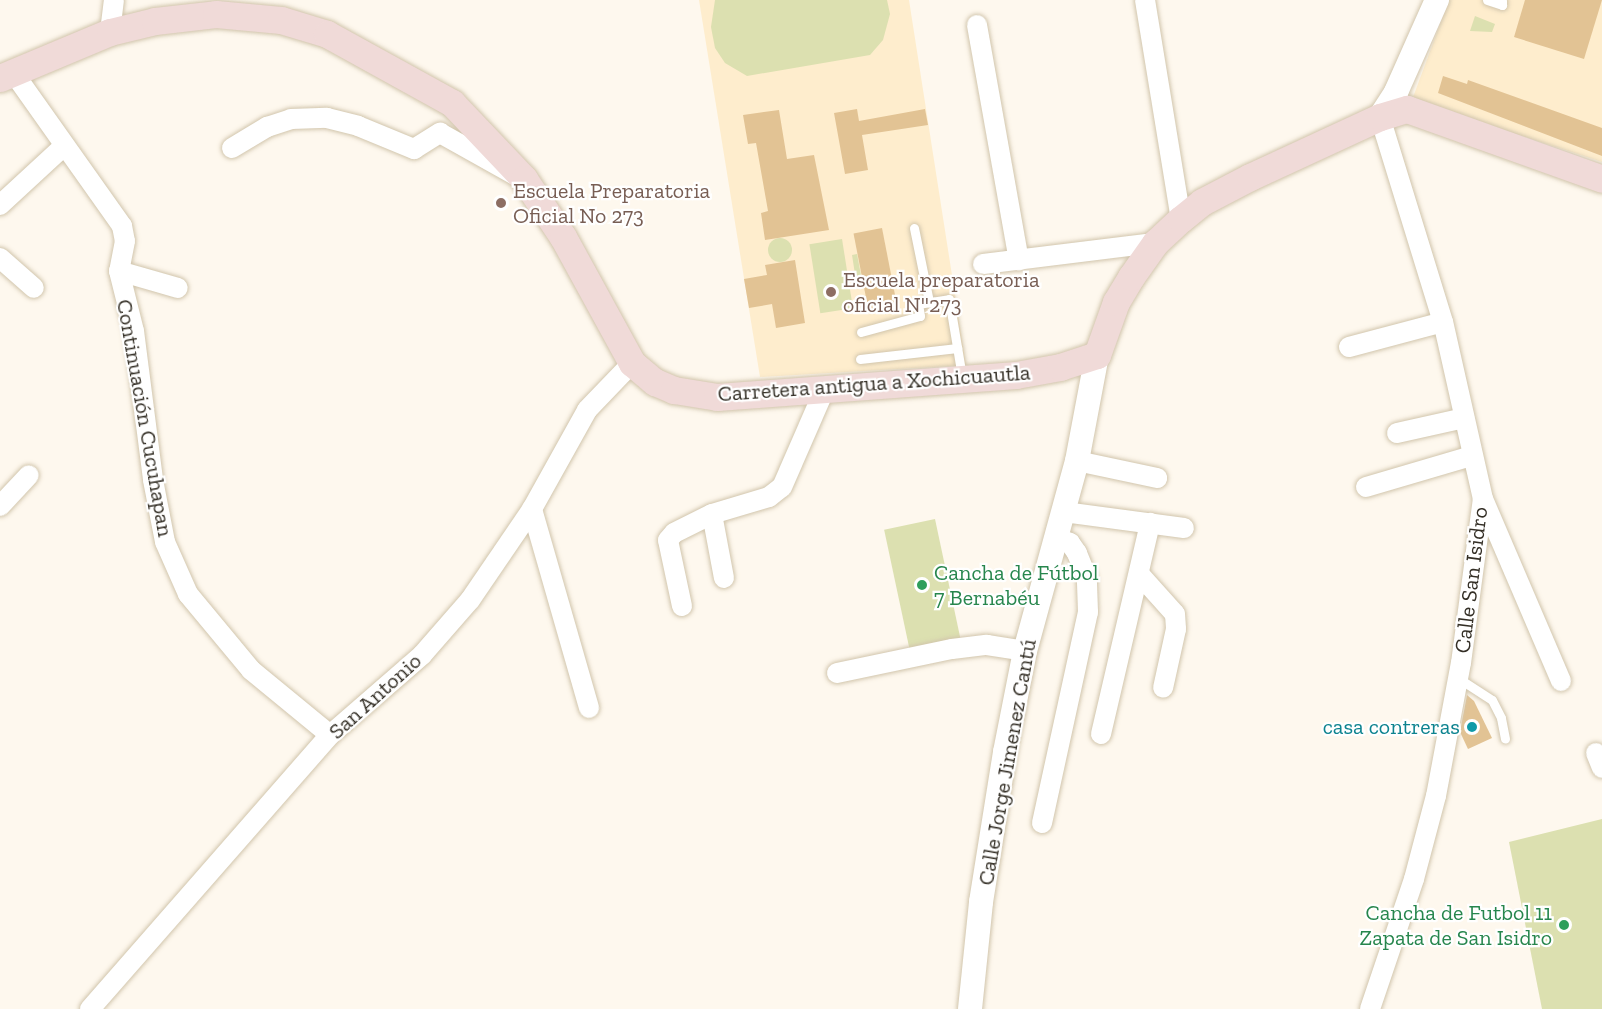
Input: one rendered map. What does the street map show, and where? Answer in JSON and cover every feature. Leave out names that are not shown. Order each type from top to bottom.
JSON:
[{"type":"main road","name":"Carretera antigua a Xochicuautla","points":[[7,75],[110,32],[155,21],[216,15],[281,20],[327,34],[452,103],[524,178],[563,237],[632,363],[655,382],[694,394],[824,391],[962,379],[1049,369],[1097,355]]},
{"type":"main road","name":"Calle Jorge Jimenez Cantú","points":[[1097,355],[1116,302],[1155,243],[1181,219],[1203,202],[1250,177],[1380,117],[1407,109],[1602,179]]},
{"type":"street","points":[[110,32],[114,0]]},
{"type":"street","points":[[1145,0],[1181,219]]},
{"type":"street","points":[[1380,117],[1396,92],[1437,0]]},
{"type":"street","points":[[977,25],[1019,260]]},
{"type":"street","name":"Continuación Cucuhapan","points":[[7,75],[64,146],[122,226],[125,241],[119,271],[134,331],[153,480],[165,542],[188,594],[250,670],[330,735]]},
{"type":"street","name":"Calle San Isidro","points":[[1370,1009],[1414,879],[1436,796],[1458,678],[1483,499],[1471,456],[1443,322],[1380,117]]},
{"type":"street","points":[[232,148],[267,127],[291,119],[327,118],[358,126],[414,149],[440,133],[453,138],[496,167],[524,178]]},
{"type":"street","points":[[0,205],[64,146]]},
{"type":"street","points":[[983,264],[1155,243]]},
{"type":"street","points":[[0,258],[34,288]]},
{"type":"street","points":[[119,271],[178,288]]},
{"type":"street","points":[[1349,347],[1443,322]]},
{"type":"street","name":"Calle Jorge Jimenez Cantú","points":[[970,1009],[981,902],[1025,651],[1077,461],[1097,355]]},
{"type":"street","name":"San Antonio","points":[[95,1007],[330,735],[422,655],[470,600],[532,509],[587,410],[632,363]]},
{"type":"street","points":[[682,606],[668,540],[674,533],[712,514],[770,497],[782,487],[824,391]]},
{"type":"street","points":[[1397,433],[1464,418]]},
{"type":"street","points":[[1365,487],[1471,456]]},
{"type":"street","points":[[1077,461],[1157,478]]},
{"type":"street","points":[[0,506],[29,475]]},
{"type":"street","points":[[1483,499],[1561,681]]},
{"type":"street","points":[[532,509],[588,708]]},
{"type":"street","points":[[1064,512],[1184,528]]},
{"type":"street","points":[[712,514],[724,578]]},
{"type":"street","points":[[1101,734],[1140,575],[1150,524]]},
{"type":"street","points":[[1042,823],[1088,612],[1088,578],[1070,543],[1056,538]]},
{"type":"street","points":[[1140,575],[1175,614],[1176,629],[1163,688]]},
{"type":"street","points":[[837,673],[952,649],[987,645],[1025,651]]},
{"type":"lane","points":[[1487,0],[1502,5],[1502,0]]},
{"type":"lane","points":[[914,228],[929,302]]},
{"type":"lane","points":[[861,332],[920,316],[918,304],[949,299],[962,379]]},
{"type":"lane","points":[[861,359],[957,348]]},
{"type":"lane","points":[[1458,678],[1492,700],[1502,718],[1505,739]]},
{"type":"shaded area","name":"Escuela preparatoria oficial N\"273","points":[[699,0],[909,0],[966,365],[760,377]]},
{"type":"shaded area","points":[[1449,0],[1602,0],[1602,162],[1412,100]]},
{"type":"green space","points":[[715,0],[887,0],[890,14],[883,40],[870,55],[747,76],[725,63],[715,48],[711,27]]},
{"type":"green space","points":[[1475,16],[1495,24],[1492,32],[1470,31]]},
{"type":"green space","points":[[780,238],[788,242],[792,250],[788,258],[780,262],[772,258],[768,250],[772,242]]},
{"type":"green space","points":[[842,239],[853,308],[820,313],[809,244]]},
{"type":"green space","points":[[857,254],[863,286],[857,287],[852,255]]},
{"type":"green space","name":"Cancha de Fútbol 7 Bernabéu","points":[[935,519],[961,640],[910,651],[884,530]]},
{"type":"green space","name":"Cancha de Futbol 11 Zapata de San Isidro","points":[[1602,819],[1602,1009],[1542,1009],[1509,842]]},
{"type":"building","points":[[1525,0],[1602,0],[1584,59],[1514,37]]},
{"type":"building","points":[[1443,76],[1467,84],[1468,80],[1602,128],[1602,156],[1438,93]]},
{"type":"building","points":[[857,109],[859,121],[925,109],[928,125],[862,135],[868,170],[845,174],[834,113]]},
{"type":"building","points":[[779,110],[787,159],[814,155],[829,230],[765,240],[761,213],[768,211],[756,143],[748,144],[743,115]]},
{"type":"building","points":[[882,228],[897,305],[868,310],[854,234]]},
{"type":"building","points":[[795,260],[805,323],[776,328],[772,304],[749,308],[744,279],[767,275],[765,265]]},
{"type":"building","name":"casa contreras","points":[[1467,695],[1474,701],[1492,738],[1468,749],[1460,732]]},
{"type":"place","name":"Escuela Preparatoria Oficial No 273","points":[[501,203]]},
{"type":"place","name":"Escuela preparatoria oficial N\"273","points":[[831,292]]},
{"type":"place","name":"Cancha de Fútbol 7 Bernabéu","points":[[922,585]]},
{"type":"place","name":"casa contreras","points":[[1472,727]]},
{"type":"place","name":"Cancha de Futbol 11 Zapata de San Isidro","points":[[1564,925]]}]
